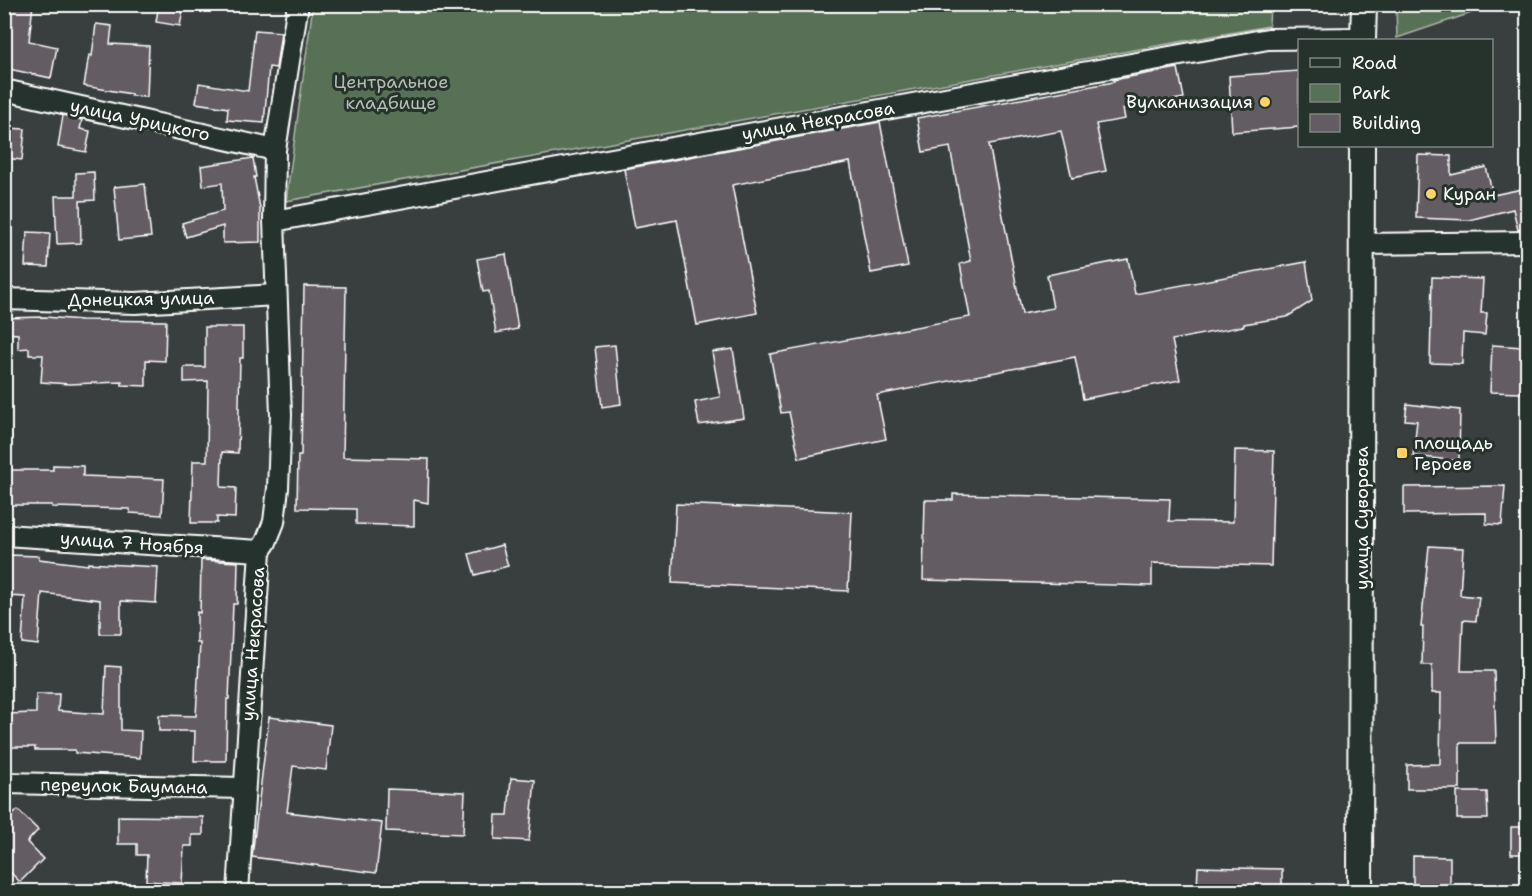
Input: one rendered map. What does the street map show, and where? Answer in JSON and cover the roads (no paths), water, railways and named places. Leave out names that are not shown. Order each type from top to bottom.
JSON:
[{"type":"main road","points":[[1363,39],[1364,4]]},
{"type":"main road","name":"улица Суворова","points":[[1360,891],[1362,147]]},
{"type":"street","name":"улица Некрасова","points":[[238,891],[260,551],[274,522],[278,488],[280,415],[274,221],[275,150],[298,4]]},
{"type":"street","name":"улица Некрасова","points":[[274,221],[1268,39],[1363,39]]},
{"type":"street","name":"улица Урицкого","points":[[4,90],[275,150]]},
{"type":"street","points":[[1361,244],[1527,242]]},
{"type":"street","name":"Донецкая улица","points":[[4,299],[135,303],[276,295]]},
{"type":"street","name":"улица 7 Ноября","points":[[4,535],[260,551]]},
{"type":"street","name":"переулок Баумана","points":[[4,783],[244,788]]},
{"type":"place","name":"Вулканизация","points":[[1265,102]]},
{"type":"place","name":"Куран","points":[[1431,194]]},
{"type":"place","name":"площадь Героев","points":[[1402,453]]},
{"type":"park label","name":"Центральное кладбище","points":[[391,92]]}]
